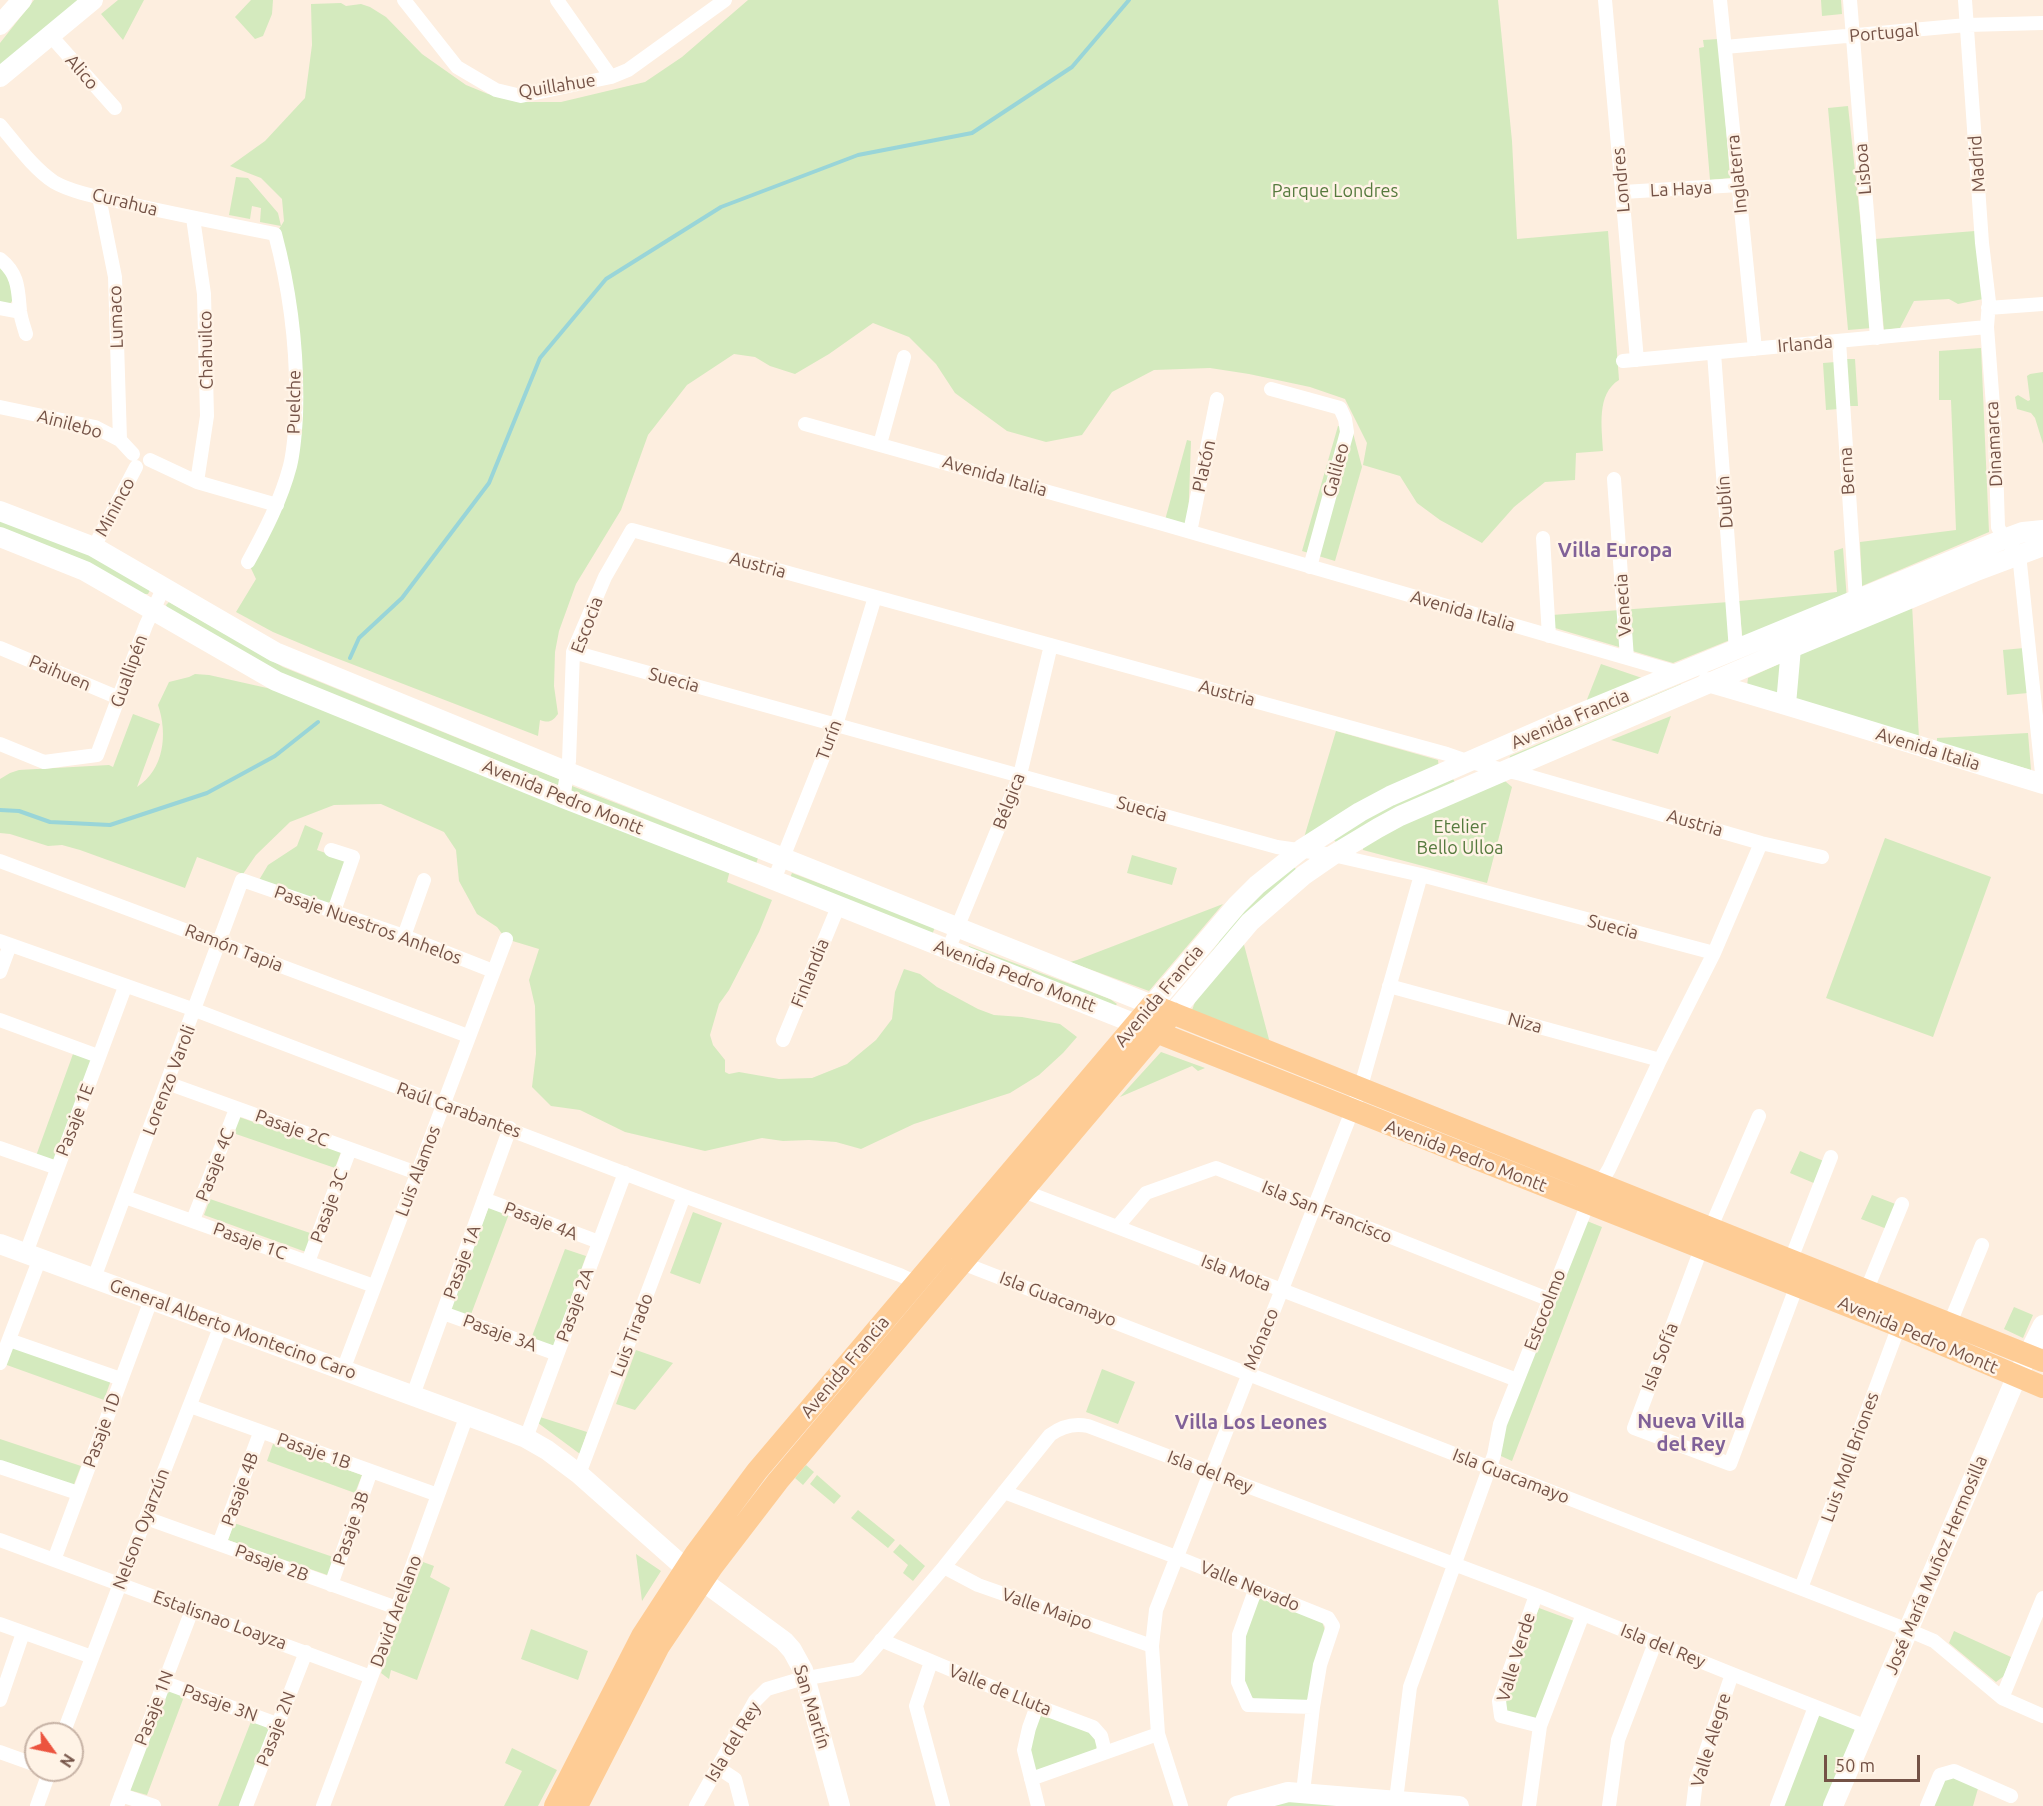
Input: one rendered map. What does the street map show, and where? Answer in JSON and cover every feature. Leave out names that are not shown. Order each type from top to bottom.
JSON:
[{"type":"main road","points":[[0,25],[22,0]]},
{"type":"main road","points":[[0,77],[93,0]]},
{"type":"main road","name":"Avenida Pedro Montt","points":[[0,511],[94,547],[275,652],[782,858],[1867,1289],[2035,1358]]},
{"type":"main road","name":"Avenida Francia","points":[[907,1311],[917,1283],[1024,1179],[1157,1032],[1163,1009],[1237,905],[1279,866],[1302,849],[1330,830],[1390,796],[1557,723],[2004,539],[2023,532],[2043,530]]},
{"type":"main road","name":"Avenida Pedro Montt","points":[[0,537],[85,571],[276,681],[563,798],[1797,1285],[2043,1387]]},
{"type":"main road","name":"Avenida Francia","points":[[555,1806],[642,1636],[694,1574],[778,1481],[907,1311],[962,1263],[1136,1024],[1163,1009],[1250,921],[1286,890],[1333,855],[1400,816],[1791,648],[2043,546]]},
{"type":"main road","points":[[1786,704],[1791,648]]},
{"type":"main road","name":"Avenida Italia","points":[[1679,673],[2043,784]]},
{"type":"main road","name":"General Alberto Montecino Caro","points":[[0,1244],[525,1438],[547,1450],[579,1474]]},
{"type":"main road","name":"José María Muñoz Hermosilla","points":[[1833,1806],[2017,1376],[2035,1358],[2043,1325]]},
{"type":"main road","name":"San Martín","points":[[579,1474],[694,1574],[784,1641],[799,1660],[840,1806]]},
{"type":"main road","name":"Avenida Francia","points":[[577,1806],[694,1574]]},
{"type":"main road","points":[[1237,1806],[1288,1792],[1304,1792],[1459,1806]]},
{"type":"street","name":"Quillahue","points":[[404,0],[457,67],[486,86],[521,96],[611,77],[628,70],[722,1]]},
{"type":"street","points":[[557,0],[611,77]]},
{"type":"street","name":"Londres","points":[[1605,0],[1623,192],[1630,360]]},
{"type":"street","name":"Inglaterra","points":[[1720,0],[1755,349]]},
{"type":"street","name":"Lisboa","points":[[1850,0],[1877,338]]},
{"type":"street","name":"Madrid","points":[[1965,0],[1982,243],[1989,302],[1987,327]]},
{"type":"street","name":"Portugal","points":[[1725,47],[1967,25],[2043,23]]},
{"type":"street","name":"Alico","points":[[50,35],[115,108]]},
{"type":"street","name":"Curahua","points":[[0,125],[34,164],[55,182],[99,197],[275,234]]},
{"type":"street","name":"La Haya","points":[[1623,192],[1738,185]]},
{"type":"street","name":"Lumaco","points":[[99,197],[115,277],[117,406],[120,440]]},
{"type":"street","name":"Chahuilco","points":[[194,218],[204,294],[207,416],[197,482]]},
{"type":"street","name":"Puelche","points":[[248,562],[277,505],[291,464],[296,403],[292,309],[275,234]]},
{"type":"street","points":[[0,259],[13,273],[20,296],[20,312],[26,334]]},
{"type":"street","points":[[1988,308],[2043,304]]},
{"type":"street","points":[[0,308],[20,312]]},
{"type":"street","name":"Irlanda","points":[[1630,360],[1987,327]]},
{"type":"street","name":"Dinamarca","points":[[1987,327],[1995,432],[1998,527],[2004,539]]},
{"type":"street","name":"Berna","points":[[1839,341],[1856,600]]},
{"type":"street","name":"Dublín","points":[[1714,353],[1736,651]]},
{"type":"street","points":[[880,444],[904,357]]},
{"type":"street","name":"Galileo","points":[[1271,389],[1340,408],[1345,419],[1347,432],[1310,567]]},
{"type":"street","name":"Platón","points":[[1190,532],[1217,399]]},
{"type":"street","points":[[95,427],[117,406]]},
{"type":"street","name":"Ainilebo","points":[[0,407],[95,427],[120,440],[135,460]]},
{"type":"street","name":"Avenida Italia","points":[[805,424],[1679,673]]},
{"type":"street","name":"Mininco","points":[[94,547],[138,450],[149,454],[150,460],[197,482]]},
{"type":"street","name":"Venecia","points":[[1614,479],[1627,658]]},
{"type":"street","points":[[197,482],[277,505]]},
{"type":"street","name":"Austria","points":[[632,530],[1586,792],[1761,843],[1822,857]]},
{"type":"street","name":"Escocia","points":[[563,798],[568,772],[573,652],[605,577],[632,530]]},
{"type":"street","points":[[1543,538],[1549,636]]},
{"type":"street","points":[[2004,539],[2019,554],[2043,784]]},
{"type":"street","name":"Guallipén","points":[[0,744],[44,762],[97,755],[163,588]]},
{"type":"street","name":"Turín","points":[[774,880],[836,725],[875,597]]},
{"type":"street","name":"Bélgica","points":[[948,950],[1020,775],[1051,645]]},
{"type":"street","name":"Paihuen","points":[[0,648],[119,698]]},
{"type":"street","name":"Suecia","points":[[573,652],[1277,847],[1333,855],[1421,875],[1714,953]]},
{"type":"street","name":"Estocolmo","points":[[1396,1800],[1410,1688],[1494,1455],[1500,1424],[1588,1203],[1601,1183],[1714,953],[1761,843]]},
{"type":"street","points":[[331,850],[353,857],[334,911]]},
{"type":"street","name":"Ramón Tapia","points":[[0,861],[468,1036]]},
{"type":"street","name":"Mónaco","points":[[1181,1806],[1158,1734],[1152,1646],[1156,1610],[1352,1111],[1421,875]]},
{"type":"street","name":"Pasaje Nuestros Anhelos","points":[[242,880],[404,936],[493,971]]},
{"type":"street","name":"Lorenzo Varoli","points":[[94,1278],[242,880]]},
{"type":"street","points":[[404,936],[424,880]]},
{"type":"street","name":"Finlandia","points":[[783,1040],[838,907]]},
{"type":"street","name":"Luis Alamos","points":[[344,1370],[506,939]]},
{"type":"street","points":[[0,972],[5,943]]},
{"type":"street","name":"Raúl Carabantes","points":[[5,943],[195,1010],[917,1283]]},
{"type":"street","name":"Niza","points":[[1389,986],[1660,1060]]},
{"type":"street","name":"Pasaje 1E","points":[[0,1363],[9,1340],[57,1168],[125,987]]},
{"type":"street","points":[[0,1020],[98,1056]]},
{"type":"street","name":"Pasaje 2C","points":[[166,1083],[417,1173]]},
{"type":"street","name":"Pasaje 4C","points":[[193,1221],[236,1108]]},
{"type":"street","points":[[1711,1227],[1759,1116]]},
{"type":"street","name":"Pasaje 1A","points":[[413,1395],[510,1128]]},
{"type":"street","points":[[0,1148],[57,1168]]},
{"type":"street","name":"Pasaje 3C","points":[[308,1262],[350,1149]]},
{"type":"street","points":[[1791,1259],[1831,1157]]},
{"type":"street","name":"Isla San Francisco","points":[[1118,1227],[1146,1193],[1216,1168],[1548,1299]]},
{"type":"street","name":"Pasaje 2A","points":[[525,1438],[625,1173]]},
{"type":"street","name":"Isla Mota","points":[[1024,1179],[1118,1227],[1517,1380]]},
{"type":"street","name":"Luis Tirado","points":[[579,1474],[684,1196]]},
{"type":"street","name":"Pasaje 1C","points":[[125,1197],[374,1286]]},
{"type":"street","name":"Pasaje 4A","points":[[484,1199],[598,1242]]},
{"type":"street","points":[[1867,1289],[1902,1204]]},
{"type":"street","points":[[1950,1323],[1982,1245]]},
{"type":"street","name":"Isla Sofía","points":[[1701,1249],[1634,1428],[1730,1464],[1797,1285]]},
{"type":"street","name":"Isla Guacamayo","points":[[962,1263],[1908,1630],[1934,1641],[2002,1698],[2043,1716]]},
{"type":"street","name":"Pasaje 1D","points":[[54,1560],[151,1299]]},
{"type":"street","name":"Pasaje 3A","points":[[443,1313],[557,1354]]},
{"type":"street","name":"Nelson Oyarzún","points":[[68,1722],[221,1325]]},
{"type":"street","name":"Luis Moll Briones","points":[[1801,1588],[1899,1326]]},
{"type":"street","points":[[9,1340],[121,1379]]},
{"type":"street","name":"Pasaje 1B","points":[[190,1406],[438,1496]]},
{"type":"street","name":"David Arellano","points":[[323,1806],[467,1415]]},
{"type":"street","name":"Isla del Rey","points":[[696,1806],[754,1701],[767,1689],[857,1669],[1050,1435],[1070,1425],[1088,1426],[1536,1595],[1867,1726]]},
{"type":"street","name":"Pasaje 4B","points":[[219,1544],[260,1433]]},
{"type":"street","points":[[0,1467],[78,1493]]},
{"type":"street","name":"Pasaje 3B","points":[[332,1585],[371,1471]]},
{"type":"street","name":"Valle Nevado","points":[[1004,1492],[1256,1588],[1328,1618],[1333,1626],[1320,1665],[1304,1792]]},
{"type":"street","name":"Pasaje 2B","points":[[146,1518],[397,1608]]},
{"type":"street","name":"Estalisnao Loayza","points":[[0,1540],[371,1677]]},
{"type":"street","name":"Valle Maipo","points":[[944,1566],[978,1585],[1152,1646]]},
{"type":"street","points":[[1256,1588],[1239,1635],[1238,1682],[1248,1706],[1313,1707]]},
{"type":"street","name":"Valle Verde","points":[[1536,1595],[1499,1701],[1501,1716],[1540,1726]]},
{"type":"street","points":[[2002,1698],[2043,1598]]},
{"type":"street","name":"Pasaje 1N","points":[[119,1801],[192,1610]]},
{"type":"street","points":[[1529,1806],[1540,1726],[1583,1614]]},
{"type":"street","points":[[0,1624],[92,1657]]},
{"type":"street","points":[[0,1700],[23,1632]]},
{"type":"street","name":"Valle de Lluta","points":[[881,1640],[1037,1706],[1093,1727],[1101,1736],[1105,1752]]},
{"type":"street","points":[[1609,1806],[1618,1740],[1655,1643]]},
{"type":"street","name":"Pasaje 2N","points":[[246,1806],[306,1652]]},
{"type":"street","points":[[931,1662],[916,1706],[943,1806]]},
{"type":"street","name":"Valle Alegre","points":[[1693,1806],[1696,1781],[1732,1674]]},
{"type":"street","name":"Pasaje 3N","points":[[163,1682],[277,1724]]},
{"type":"street","points":[[1037,1706],[1024,1750],[1038,1806]]},
{"type":"street","points":[[1777,1806],[1815,1707]]},
{"type":"street","points":[[1031,1779],[1158,1734]]},
{"type":"street","points":[[0,1752],[24,1761]]},
{"type":"street","points":[[717,1767],[735,1779],[742,1806]]},
{"type":"street","points":[[1928,1806],[1940,1775],[1954,1771],[2011,1796]]},
{"type":"street","points":[[38,1806],[45,1782]]},
{"type":"street","points":[[119,1801],[153,1806]]},
{"type":"green space","points":[[34,0],[81,0],[0,66],[0,43]]},
{"type":"green space","points":[[118,0],[144,0],[123,40],[101,14]]},
{"type":"green space","points":[[251,0],[273,0],[272,14],[263,36],[255,39],[235,17]]},
{"type":"green space","name":"Parque Londres","points":[[748,0],[1498,0],[1512,141],[1517,239],[1608,231],[1619,380],[1612,386],[1604,403],[1602,412],[1603,451],[1576,453],[1575,480],[1545,482],[1514,507],[1482,543],[1440,520],[1417,503],[1400,476],[1363,465],[1367,443],[1345,399],[1310,387],[1210,368],[1154,370],[1112,392],[1082,435],[1046,442],[1007,431],[955,393],[936,364],[909,337],[873,323],[829,354],[795,374],[770,366],[755,357],[734,354],[687,385],[648,435],[621,510],[576,584],[559,631],[555,652],[554,686],[558,714],[550,721],[540,720],[538,736],[323,653],[273,632],[236,612],[256,579],[248,562],[277,505],[296,403],[275,234],[284,221],[282,199],[261,178],[230,166],[265,141],[305,98],[312,45],[311,4],[341,3],[346,6],[361,4],[370,7],[386,17],[422,54],[466,85],[488,94],[524,102],[561,102],[645,82],[682,57]]},
{"type":"green space","points":[[1821,0],[1841,0],[1842,14],[1822,16]]},
{"type":"green space","points":[[1719,39],[1730,178],[1710,180],[1699,48],[1704,47],[1703,40]]},
{"type":"green space","points":[[1848,106],[1872,328],[1848,330],[1828,108]]},
{"type":"green space","points":[[236,177],[248,178],[278,213],[281,226],[260,222],[261,208],[252,206],[250,219],[229,215]]},
{"type":"green space","points":[[1975,231],[1983,299],[1958,304],[1949,299],[1914,301],[1900,328],[1884,330],[1875,239]]},
{"type":"green space","points":[[0,265],[6,270],[15,295],[6,306],[0,306]]},
{"type":"green space","points":[[1981,348],[1989,532],[1862,586],[1860,542],[1956,530],[1951,400],[1939,400],[1939,351]]},
{"type":"green space","points":[[1846,359],[1855,359],[1858,406],[1849,406]]},
{"type":"green space","points":[[1836,362],[1839,409],[1826,410],[1823,363]]},
{"type":"green space","points":[[2043,372],[2043,444],[2035,418],[2031,413],[2017,409],[2015,397],[2018,395],[2030,400],[2027,376]]},
{"type":"green space","points":[[1338,426],[1352,429],[1362,467],[1335,561],[1302,551]]},
{"type":"green space","points":[[1187,440],[1191,441],[1188,526],[1165,520]]},
{"type":"green space","points":[[0,520],[91,555],[150,590],[148,594],[141,594],[0,530]]},
{"type":"green space","points":[[1843,548],[1847,600],[1745,640],[1742,635],[1739,601],[1837,592],[1834,551]]},
{"type":"green space","points":[[169,602],[283,667],[561,780],[561,789],[258,666],[168,610],[166,605]]},
{"type":"green space","points":[[1729,602],[1730,640],[1673,663],[1555,628],[1552,615]]},
{"type":"green space","points":[[1912,604],[1919,738],[1747,686],[1748,678]]},
{"type":"green space","points":[[2024,648],[2028,693],[2007,695],[2003,650]]},
{"type":"green space","points":[[1601,664],[1642,678],[1586,702]]},
{"type":"green space","points":[[195,674],[276,690],[731,866],[727,882],[772,900],[759,932],[729,990],[719,1004],[710,1035],[713,1045],[725,1060],[725,1072],[729,1074],[739,1072],[779,1079],[812,1078],[847,1064],[876,1040],[892,1019],[895,992],[904,969],[920,974],[937,987],[978,1009],[994,1015],[1022,1017],[1060,1024],[1077,1037],[1039,1075],[1010,1093],[914,1124],[861,1149],[836,1142],[783,1141],[762,1138],[705,1151],[625,1132],[580,1110],[551,1106],[532,1087],[536,1054],[535,1006],[529,980],[539,949],[506,939],[497,927],[477,914],[459,881],[456,850],[444,832],[381,804],[334,805],[290,822],[256,855],[243,874],[197,857],[185,888],[80,850],[62,845],[48,846],[0,833],[0,779],[19,770],[109,765],[113,767],[133,714],[160,724],[137,787],[146,780],[158,761],[163,739],[158,705],[169,682]]},
{"type":"green space","points":[[1681,684],[1682,688],[1509,760],[1510,756]]},
{"type":"green space","points":[[1671,716],[1658,754],[1611,740]]},
{"type":"green space","points":[[1336,731],[1438,760],[1439,770],[1303,841]]},
{"type":"green space","points":[[2028,733],[2031,770],[1937,742],[1937,738]]},
{"type":"green space","points":[[1453,779],[1456,784],[1336,842],[1332,838],[1394,803]]},
{"type":"green space","name":"Etelier Bello Ulloa","points":[[1505,781],[1512,787],[1487,883],[1363,850],[1363,840]]},
{"type":"green space","points":[[572,786],[758,858],[755,867],[571,795]]},
{"type":"green space","points":[[305,825],[323,833],[317,850],[346,860],[332,905],[259,880],[268,865],[297,846]]},
{"type":"green space","points":[[1885,838],[1991,877],[1933,1037],[1826,998]]},
{"type":"green space","points":[[1132,855],[1177,868],[1172,885],[1127,873]]},
{"type":"green space","points":[[1291,864],[1298,871],[1179,995],[1219,942],[1220,932]]},
{"type":"green space","points":[[792,873],[935,927],[932,935],[789,880]]},
{"type":"green space","points":[[1223,904],[1149,991],[1070,962],[1077,960]]},
{"type":"green space","points":[[1243,941],[1271,1047],[1191,1013],[1196,999]]},
{"type":"green space","points":[[969,946],[1110,999],[1117,1004],[1114,1007],[967,951]]},
{"type":"green space","points":[[1161,1052],[1205,1068],[1198,1071],[1192,1066],[1120,1097]]},
{"type":"green space","points":[[73,1054],[92,1060],[55,1163],[36,1156]]},
{"type":"green space","points":[[239,1117],[341,1152],[335,1168],[233,1133]]},
{"type":"green space","points":[[1800,1151],[1826,1162],[1816,1184],[1790,1173]]},
{"type":"green space","points":[[1872,1195],[1898,1205],[1887,1229],[1861,1219]]},
{"type":"green space","points":[[210,1199],[313,1234],[306,1252],[204,1215]]},
{"type":"green space","points":[[489,1206],[509,1214],[470,1317],[450,1309]]},
{"type":"green space","points":[[693,1212],[722,1223],[700,1284],[670,1273]]},
{"type":"green space","points":[[1587,1221],[1602,1227],[1512,1461],[1492,1452]]},
{"type":"green space","points":[[565,1249],[586,1256],[554,1346],[531,1339]]},
{"type":"green space","points":[[2014,1307],[2033,1315],[2023,1338],[2004,1329]]},
{"type":"green space","points":[[12,1343],[111,1380],[104,1400],[4,1364]]},
{"type":"green space","points":[[636,1350],[673,1363],[635,1410],[616,1404]]},
{"type":"green space","points":[[1102,1369],[1135,1382],[1118,1424],[1086,1412]]},
{"type":"green space","points":[[540,1417],[587,1432],[580,1454],[538,1423]]},
{"type":"green space","points":[[0,1439],[81,1466],[73,1487],[0,1462]]},
{"type":"green space","points":[[273,1444],[362,1475],[355,1493],[267,1461]]},
{"type":"green space","points":[[806,1465],[814,1472],[803,1485],[795,1478]]},
{"type":"green space","points":[[817,1475],[841,1496],[834,1504],[810,1484]]},
{"type":"green space","points":[[858,1510],[895,1540],[888,1548],[851,1518]]},
{"type":"green space","points":[[234,1523],[336,1558],[330,1576],[228,1540]]},
{"type":"green space","points":[[900,1544],[925,1566],[913,1581],[903,1573],[908,1565],[893,1552]]},
{"type":"green space","points":[[636,1554],[661,1571],[642,1601]]},
{"type":"green space","points":[[423,1562],[434,1566],[430,1577],[450,1588],[417,1680],[391,1670],[389,1679],[381,1673]]},
{"type":"green space","points":[[1263,1596],[1321,1619],[1325,1630],[1310,1697],[1302,1704],[1255,1699],[1251,1696],[1245,1682],[1244,1637],[1253,1610]]},
{"type":"green space","points":[[1539,1608],[1574,1621],[1538,1718],[1530,1721],[1508,1713],[1502,1699]]},
{"type":"green space","points":[[531,1629],[588,1651],[578,1680],[521,1659]]},
{"type":"green space","points":[[1954,1631],[2011,1657],[2004,1676],[1996,1682],[1949,1643]]},
{"type":"green space","points":[[168,1688],[185,1694],[147,1795],[129,1790]]},
{"type":"green space","points":[[1045,1712],[1092,1731],[1099,1743],[1095,1751],[1040,1771],[1033,1769],[1028,1748],[1036,1718]]},
{"type":"green space","points":[[1818,1714],[1853,1727],[1856,1733],[1827,1806],[1784,1806]]},
{"type":"green space","points":[[252,1719],[272,1726],[241,1806],[218,1806]]},
{"type":"green space","points":[[512,1748],[557,1770],[538,1806],[504,1806],[522,1771],[505,1763]]},
{"type":"green space","points":[[1957,1777],[1979,1785],[1973,1806],[1931,1806],[1942,1779]]},
{"type":"green space","points":[[1291,1797],[1379,1806],[1261,1806]]},
{"type":"waterway","points":[[350,658],[359,638],[402,598],[489,483],[540,358],[606,279],[721,207],[858,155],[972,133],[1072,67],[1129,0]]},
{"type":"waterway","points":[[0,810],[19,811],[50,822],[110,825],[207,793],[275,756],[318,722]]},
{"type":"district","name":"Villa Europa","points":[[1615,550]]},
{"type":"district","name":"Villa Los Leones","points":[[1251,1422]]},
{"type":"district","name":"Nueva Villa del Rey","points":[[1691,1432]]}]
